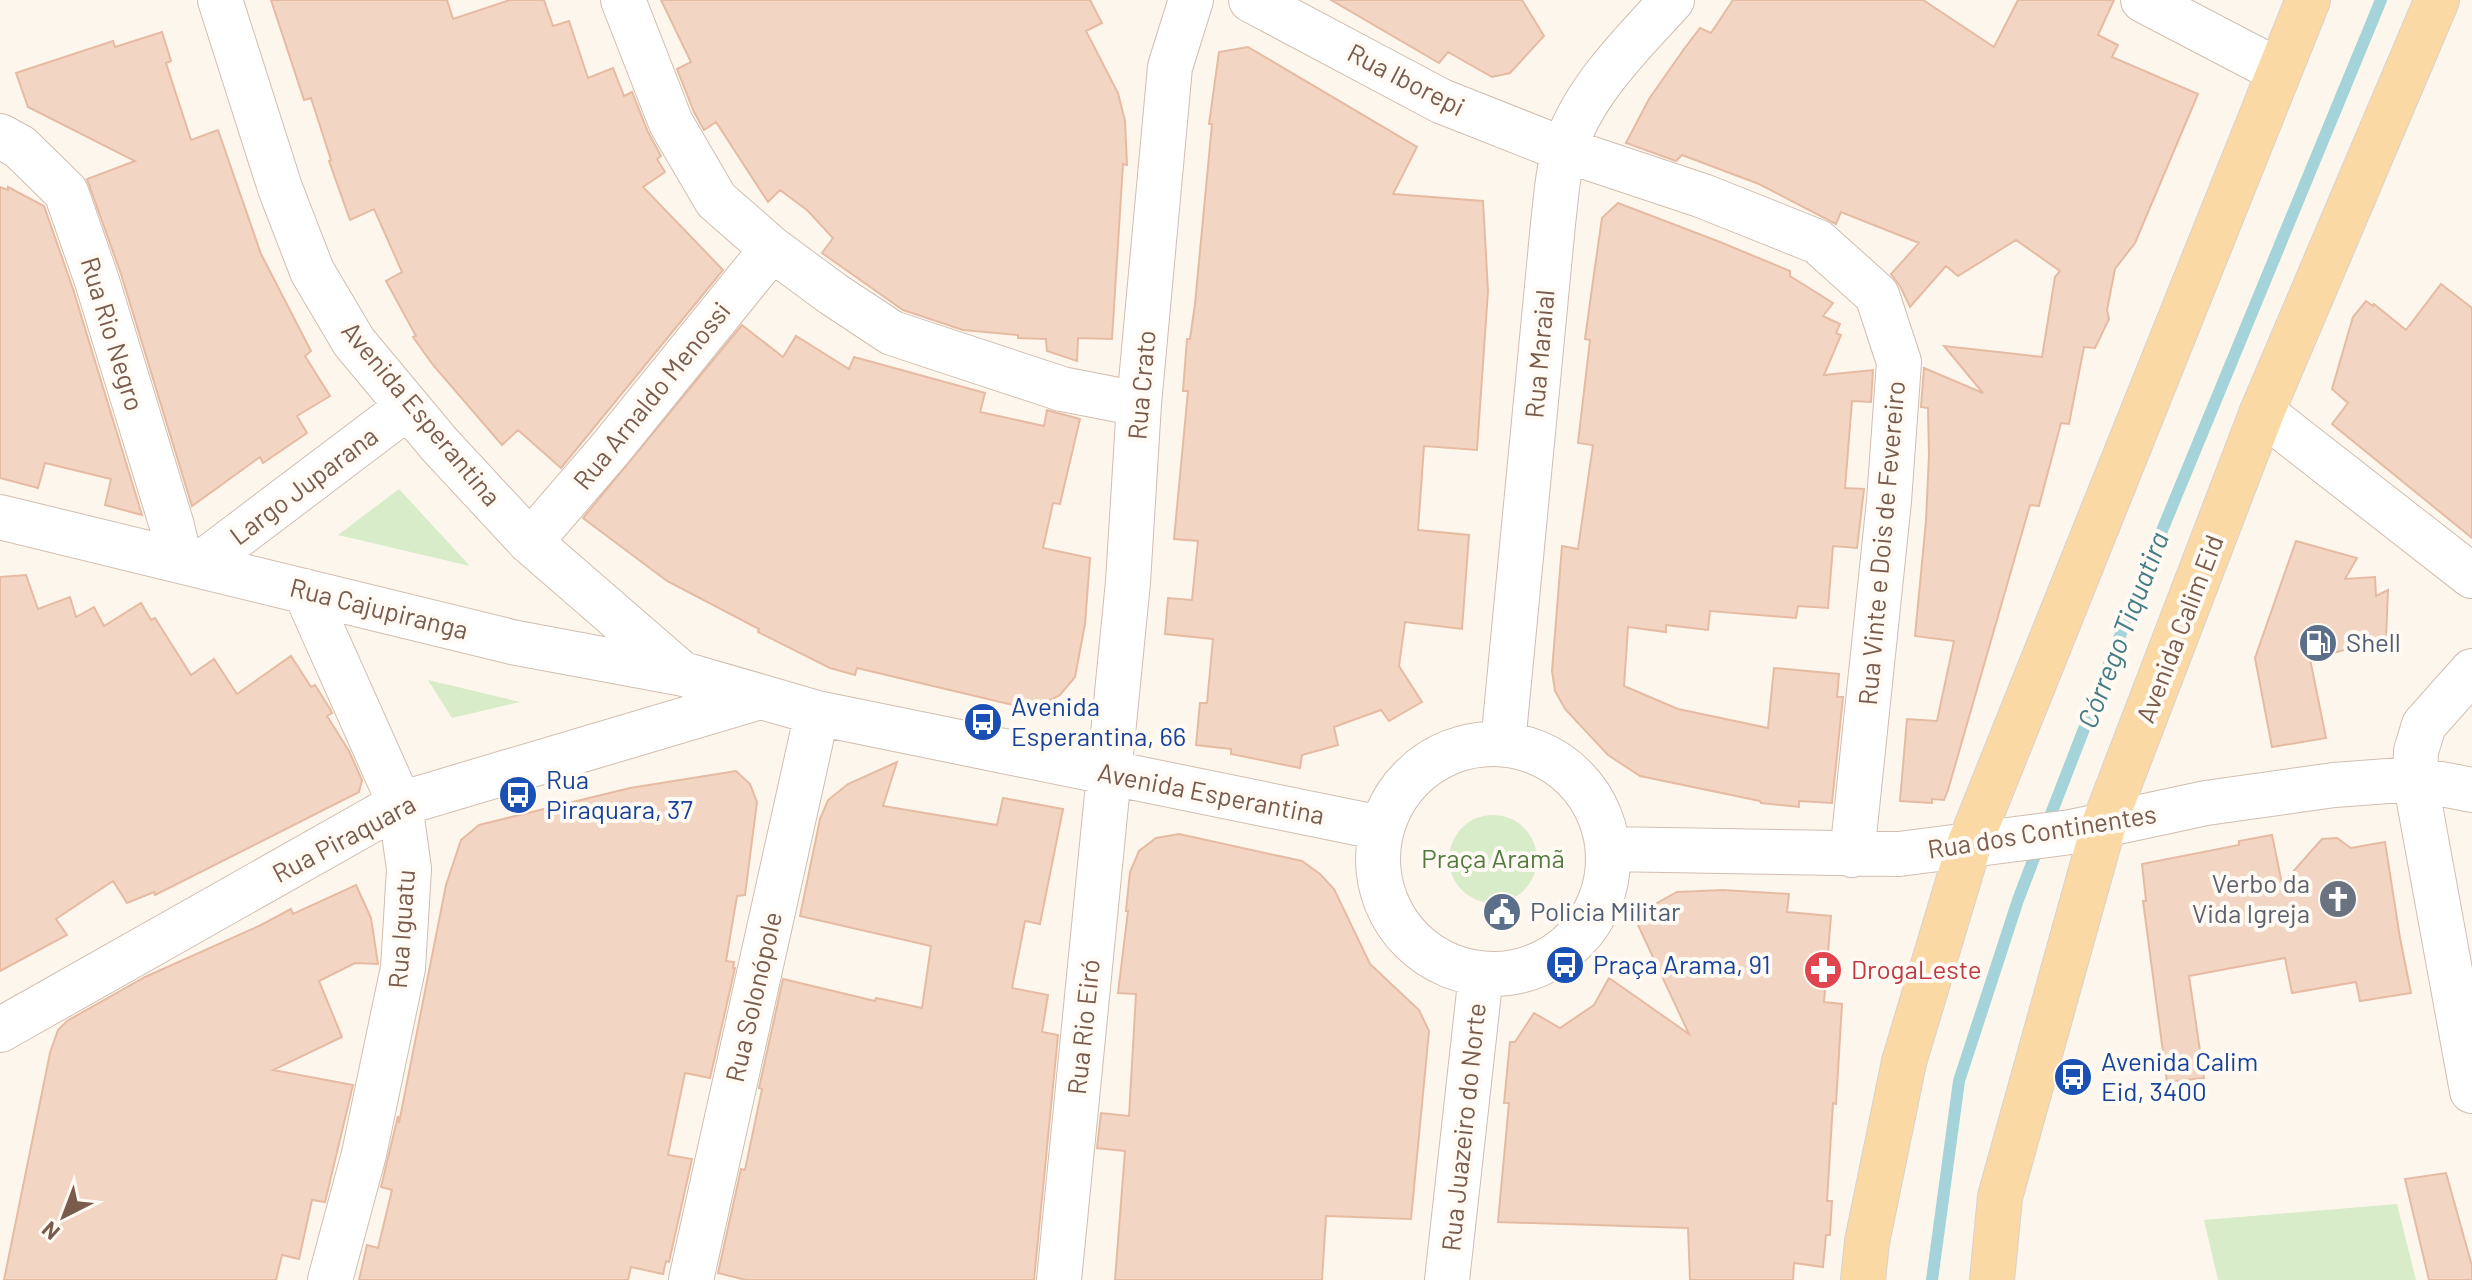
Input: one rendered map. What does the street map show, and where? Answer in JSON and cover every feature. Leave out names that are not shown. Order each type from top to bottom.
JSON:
[{"type":"main road","points":[[1863,1280],[1867,1242],[1904,1062],[1969,845],[2308,0]]},
{"type":"main road","name":"Avenida Calim Eid","points":[[1992,1280],[2000,1197],[2088,828],[2437,0]]},
{"type":"street","name":"Avenida Esperantina","points":[[220,0],[280,188],[312,271],[354,342],[408,407],[530,542],[683,674]]},
{"type":"street","points":[[623,0],[671,123],[716,200],[772,249],[892,333],[1062,389],[1139,404]]},
{"type":"street","name":"Rua Crato","points":[[1109,774],[1128,582],[1139,404],[1170,67],[1191,0]]},
{"type":"street","name":"Rua Iborepi","points":[[1251,0],[1441,101],[1565,150]]},
{"type":"street","name":"Rua Maraial","points":[[1503,744],[1553,224],[1565,150],[1581,112],[1620,58],[1672,0]]},
{"type":"street","points":[[2143,0],[2279,71]]},
{"type":"street","name":"Rua Rio Negro","points":[[0,136],[20,147],[66,192],[97,281],[172,526],[190,563]]},
{"type":"street","name":"Rua Vinte e Dois de Fevereiro","points":[[1565,150],[1703,196],[1818,242],[1877,295],[1899,362],[1889,501],[1852,855]]},
{"type":"street","name":"Rua Arnaldo Menossi","points":[[530,542],[611,448],[772,249]]},
{"type":"street","name":"Largo Juparana","points":[[190,563],[408,407]]},
{"type":"street","points":[[2262,412],[2472,576]]},
{"type":"street","name":"Rua Cajupiranga","points":[[0,517],[512,642],[683,674],[760,697]]},
{"type":"street","name":"Rua Iguatu","points":[[305,591],[400,804],[409,869],[403,968],[364,1154],[330,1280]]},
{"type":"street","points":[[2472,671],[2424,725],[2416,751],[2415,779],[2472,1091]]},
{"type":"street","name":"Avenida Esperantina","points":[[760,697],[817,713],[1381,828]]},
{"type":"street","name":"Rua Piraquara","points":[[0,1030],[400,804],[760,697]]},
{"type":"street","name":"Rua Solonópole","points":[[691,1280],[817,713]]},
{"type":"street","points":[[1503,744],[1533,751],[1562,767],[1585,790],[1600,818],[1608,849],[1606,883],[1594,915],[1574,941],[1547,961],[1515,972],[1481,974],[1443,963],[1411,940],[1388,907],[1378,869],[1381,828],[1393,800],[1413,774],[1440,756],[1470,745],[1503,744]]},
{"type":"street","name":"Rua Rio Eiró","points":[[1059,1280],[1109,774]]},
{"type":"street","name":"Rua dos Continentes","points":[[1608,849],[1899,854],[2088,828],[2206,803],[2334,785],[2415,779],[2472,790]]},
{"type":"street","name":"Rua Juazeiro do Norte","points":[[1447,1280],[1481,974]]},
{"type":"green space","points":[[399,489],[470,566],[338,535]]},
{"type":"green space","points":[[428,680],[520,702],[452,718]]},
{"type":"green space","name":"Praça Aramã","points":[[1493,815],[1510,818],[1524,828],[1534,842],[1537,859],[1534,876],[1524,890],[1510,900],[1493,903],[1476,900],[1462,890],[1452,876],[1449,859],[1452,842],[1462,828],[1476,818]]},
{"type":"green space","points":[[2397,1204],[2416,1280],[2218,1280],[2204,1220]]},
{"type":"building","points":[[271,0],[447,0],[453,19],[510,0],[544,0],[553,26],[569,21],[588,78],[613,68],[624,96],[632,92],[661,156],[657,159],[665,172],[643,187],[723,270],[561,468],[518,430],[502,445],[413,337],[416,336],[386,281],[402,272],[374,209],[350,220],[311,98],[304,100]]},
{"type":"building","points":[[661,0],[1090,0],[1102,23],[1086,31],[1118,93],[1125,121],[1127,165],[1123,164],[1112,339],[1078,338],[1077,361],[1047,351],[1046,339],[963,330],[903,310],[822,253],[833,238],[807,210],[780,190],[768,202],[716,122],[704,130],[677,69],[691,62]]},
{"type":"building","points":[[1331,0],[1522,0],[1544,36],[1510,73],[1492,77],[1448,52],[1439,63]]},
{"type":"building","points":[[1733,0],[1923,0],[1994,47],[2018,0],[2114,0],[2098,35],[2118,45],[2112,57],[2198,94],[2135,243],[2115,269],[2107,310],[2109,319],[2095,348],[2084,347],[2069,424],[2061,423],[2039,506],[2030,505],[1944,800],[1932,799],[1932,803],[1900,801],[1907,719],[1937,721],[1954,641],[1915,636],[1929,455],[1928,408],[1921,407],[1924,368],[1983,393],[1944,346],[2042,357],[2055,277],[2060,271],[2016,240],[1958,276],[1946,266],[1910,307],[1891,274],[1919,243],[1841,212],[1836,224],[1759,184],[1682,155],[1676,161],[1626,143],[1649,99],[1684,49],[1700,28],[1711,33]]},
{"type":"building","points":[[162,32],[171,61],[166,63],[191,140],[218,130],[261,254],[311,351],[305,356],[330,396],[297,416],[307,433],[263,463],[260,457],[192,506],[121,274],[87,179],[135,161],[28,107],[16,73],[113,41],[115,47]]},
{"type":"building","points":[[1248,47],[1417,147],[1393,194],[1483,201],[1488,291],[1477,450],[1424,446],[1418,530],[1469,535],[1462,629],[1405,622],[1399,666],[1422,702],[1389,721],[1381,710],[1334,727],[1338,745],[1302,755],[1300,768],[1231,754],[1231,749],[1196,745],[1200,703],[1207,703],[1213,639],[1165,634],[1168,598],[1192,600],[1198,541],[1174,539],[1188,391],[1183,391],[1187,339],[1190,339],[1195,304],[1212,124],[1209,124],[1219,52]]},
{"type":"building","points":[[0,187],[8,190],[8,187],[44,206],[73,289],[142,515],[105,505],[111,479],[45,463],[38,488],[0,478]]},
{"type":"building","points":[[1618,203],[1790,271],[1790,276],[1833,303],[1823,316],[1840,324],[1836,333],[1841,335],[1824,375],[1873,370],[1871,402],[1852,401],[1845,488],[1864,489],[1857,548],[1833,546],[1828,608],[1798,606],[1796,618],[1710,611],[1708,630],[1666,625],[1666,632],[1628,627],[1624,686],[1678,709],[1768,728],[1774,668],[1839,674],[1837,697],[1843,697],[1832,803],[1799,801],[1799,807],[1761,803],[1640,776],[1608,755],[1565,709],[1555,691],[1552,671],[1562,546],[1578,549],[1593,445],[1578,443],[1590,340],[1585,339],[1602,218]]},
{"type":"building","points":[[2441,284],[2472,308],[2472,538],[2332,424],[2348,403],[2332,389],[2353,317],[2366,301],[2406,330]]},
{"type":"building","points":[[742,325],[783,357],[796,336],[849,369],[854,357],[985,393],[980,412],[1044,426],[1047,410],[1080,419],[1060,504],[1053,503],[1043,548],[1090,558],[1085,624],[1075,677],[1060,695],[1040,706],[1013,705],[857,668],[855,675],[830,668],[667,581],[583,518]]},
{"type":"building","name":"Shell","points":[[2296,541],[2357,558],[2345,579],[2375,577],[2376,596],[2388,590],[2386,639],[2310,659],[2326,738],[2272,747],[2255,658]]},
{"type":"building","points":[[26,575],[38,609],[70,597],[76,617],[94,607],[104,626],[141,603],[151,620],[155,618],[191,675],[214,659],[237,694],[291,656],[311,687],[315,685],[332,713],[327,716],[349,751],[362,780],[359,792],[155,895],[154,892],[127,903],[113,881],[56,919],[67,935],[0,971],[0,577]]},
{"type":"building","points":[[897,762],[883,806],[997,825],[1003,798],[1063,809],[1040,924],[1025,921],[1012,988],[1048,995],[1042,1032],[1058,1035],[1034,1280],[746,1280],[718,1273],[741,1169],[745,1170],[783,979],[875,1001],[876,998],[922,1008],[931,946],[800,916],[820,819],[828,800],[848,784]]},
{"type":"building","points":[[736,771],[750,784],[757,802],[745,895],[737,896],[726,961],[734,962],[735,968],[710,1078],[685,1073],[668,1155],[692,1159],[669,1262],[666,1261],[663,1274],[631,1267],[628,1280],[359,1280],[367,1245],[378,1248],[392,1190],[381,1187],[398,1116],[399,1123],[446,885],[461,840],[479,825],[630,788]]},
{"type":"building","points":[[1179,834],[1302,861],[1320,874],[1334,889],[1370,964],[1419,1010],[1429,1031],[1411,1219],[1326,1216],[1322,1280],[1115,1280],[1125,1151],[1097,1148],[1101,1113],[1129,1116],[1136,994],[1118,993],[1130,872],[1139,851],[1156,838]]},
{"type":"building","points":[[2272,835],[2282,884],[2322,839],[2337,838],[2351,848],[2385,842],[2411,993],[2360,1001],[2356,982],[2292,993],[2285,958],[2189,976],[2204,1078],[2167,1082],[2143,901],[2146,901],[2142,864],[2239,845],[2239,841]]},
{"type":"building","points":[[356,885],[371,918],[378,964],[355,963],[319,981],[342,1037],[273,1070],[353,1085],[325,1202],[312,1200],[299,1259],[282,1255],[276,1280],[4,1280],[50,1053],[58,1030],[67,1021],[145,977],[291,909],[293,914]]},
{"type":"building","points":[[1723,890],[1789,894],[1787,912],[1831,916],[1824,1002],[1842,1004],[1827,1201],[1832,1201],[1830,1235],[1826,1235],[1823,1267],[1794,1263],[1793,1280],[1690,1280],[1688,1228],[1498,1222],[1509,1103],[1504,1103],[1510,1042],[1515,1042],[1534,1013],[1560,1028],[1594,1005],[1609,978],[1689,1034],[1638,925],[1650,907],[1677,892]]},
{"type":"building","points":[[2446,1173],[2472,1266],[2472,1280],[2429,1280],[2405,1179]]},
{"type":"waterway","name":"Córrego Tiquatira","points":[[2046,827],[2142,579],[2381,0]]},
{"type":"waterway","name":"Córrego Tiquatira","points":[[1932,1280],[1959,1081],[2039,845]]},
{"type":"place","name":"Shell","points":[[2318,643]]},
{"type":"place","name":"Avenida Esperantina, 66","points":[[983,722]]},
{"type":"place","name":"Rua Piraquara, 37","points":[[518,795]]},
{"type":"place","name":"Verbo da Vida Igreja","points":[[2338,899]]},
{"type":"place","name":"Policia Militar","points":[[1502,912]]},
{"type":"place","name":"Praça Arama, 91","points":[[1565,965]]},
{"type":"place","name":"DrogaLeste","points":[[1823,970]]},
{"type":"place","name":"Avenida Calim Eid, 3400","points":[[2073,1077]]}]
